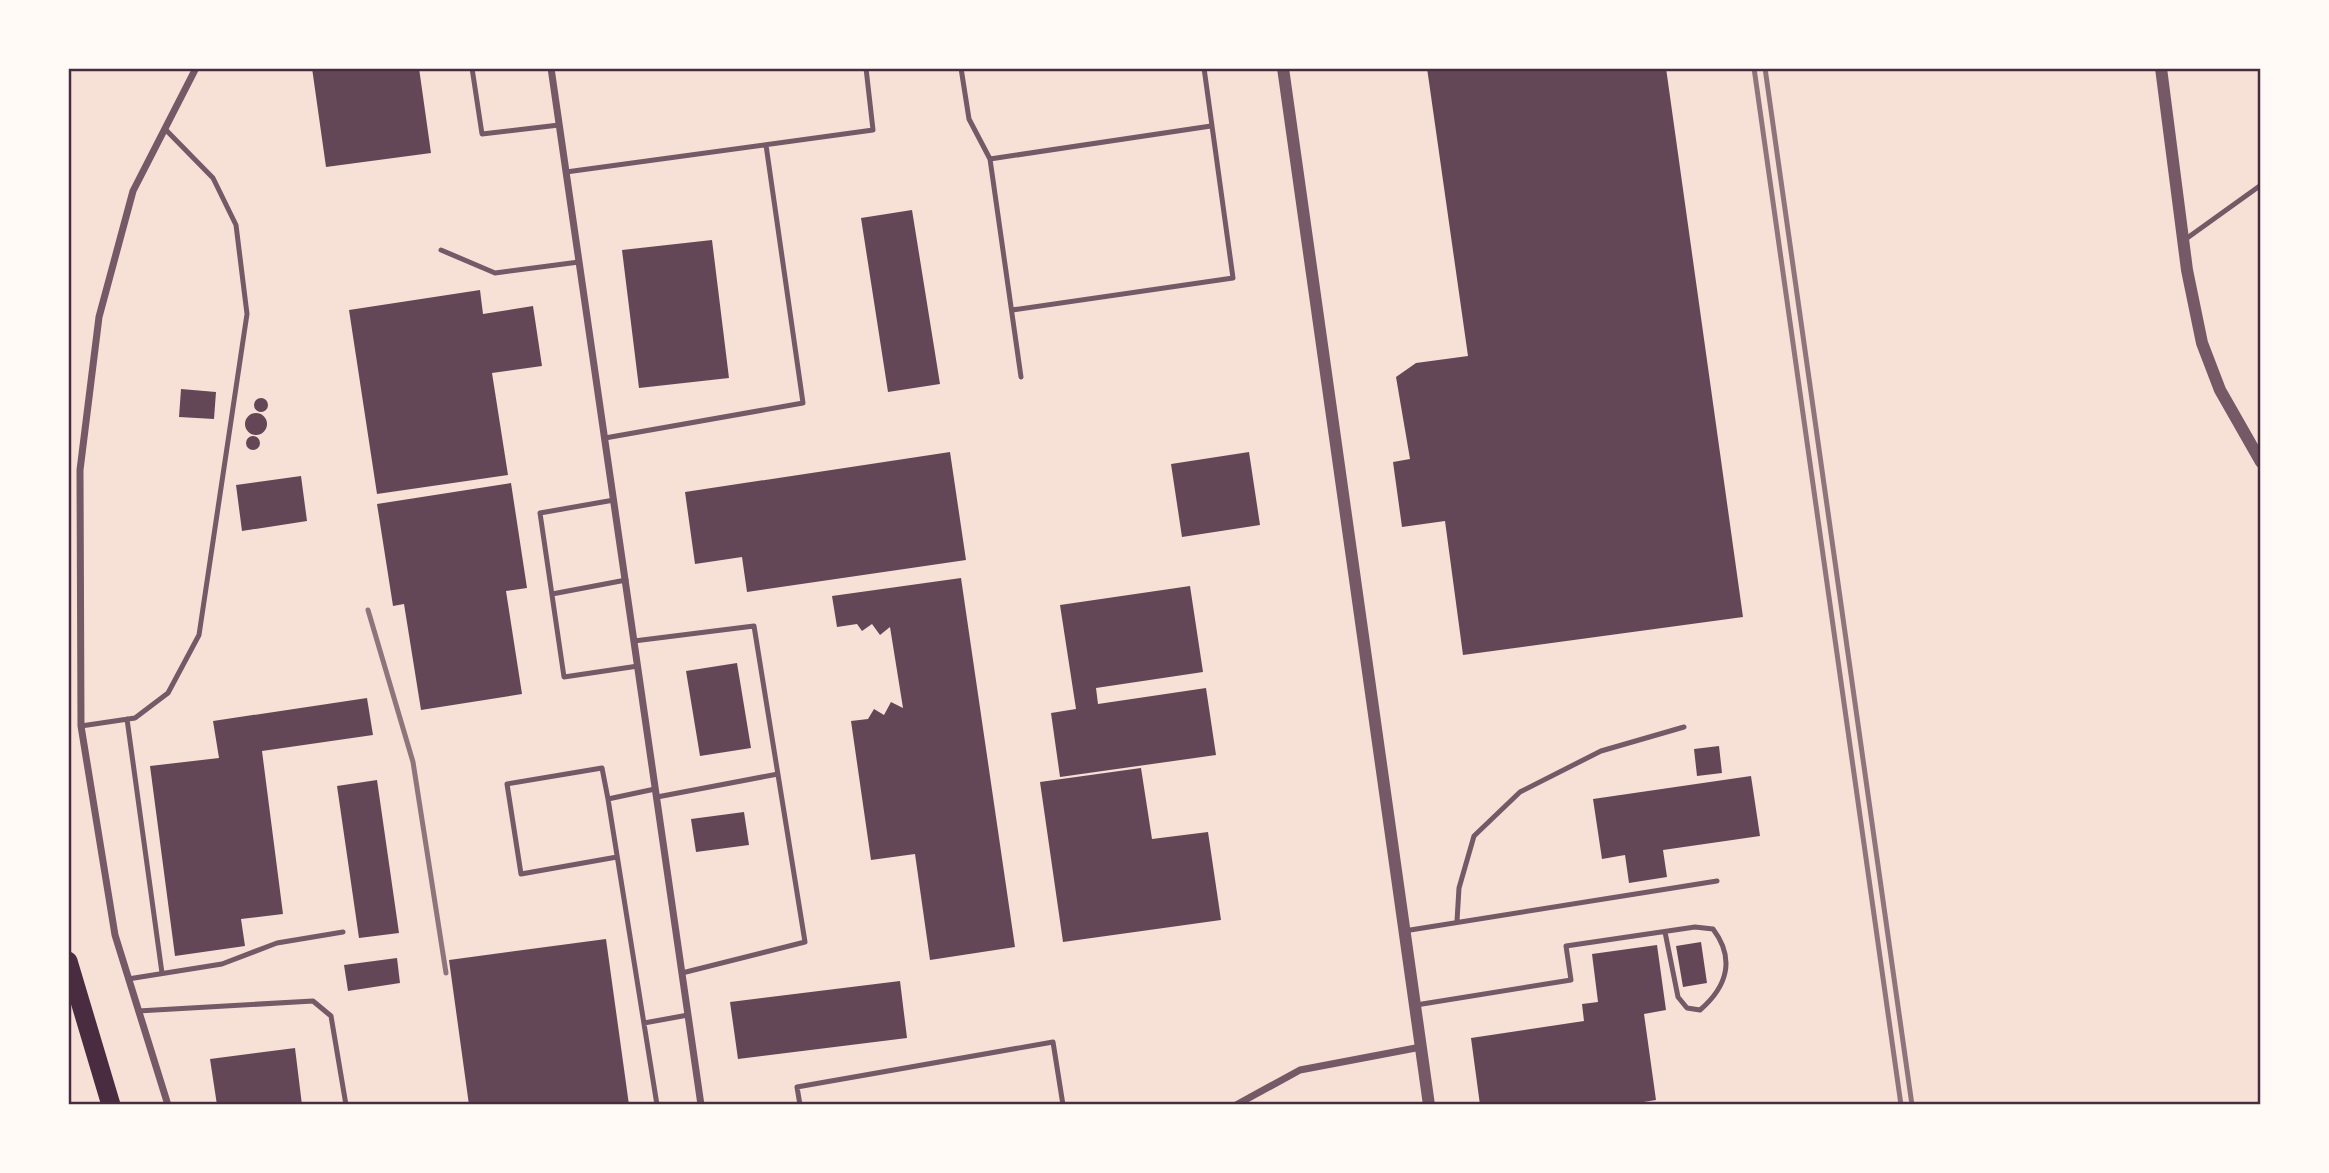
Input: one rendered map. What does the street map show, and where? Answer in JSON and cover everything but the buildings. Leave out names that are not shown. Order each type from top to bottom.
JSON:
[{"type":"highway","points":[[68,961],[111,1105]]},
{"type":"street","points":[[168,1105],[115,935],[82,726],[80,470],[99,317],[133,191],[196,68]]},
{"type":"street","points":[[551,68],[701,1105]]},
{"type":"street","points":[[1283,68],[1429,1105]]},
{"type":"street","points":[[2161,68],[2183,241],[2202,343],[2220,390],[2261,462]]},
{"type":"street","points":[[1236,1105],[1300,1070],[1421,1047]]},
{"type":"lane","points":[[472,68],[482,134],[559,124]]},
{"type":"lane","points":[[566,172],[873,130],[866,68]]},
{"type":"lane","points":[[961,68],[969,119],[990,159],[1021,377]]},
{"type":"lane","points":[[1012,310],[1233,278],[1204,68]]},
{"type":"lane","points":[[990,159],[1212,126]]},
{"type":"lane","points":[[82,726],[135,718],[169,694],[199,635],[247,314],[236,225],[213,178],[165,129]]},
{"type":"lane","points":[[605,438],[803,403],[766,145]]},
{"type":"lane","points":[[2183,241],[2261,185]]},
{"type":"lane","points":[[441,250],[495,273],[579,262]]},
{"type":"lane","points":[[614,500],[540,513],[564,677],[638,666]]},
{"type":"lane","points":[[552,594],[625,580]]},
{"type":"lane","points":[[634,641],[754,626],[805,942],[682,973]]},
{"type":"lane","points":[[127,719],[162,974]]},
{"type":"lane","points":[[1457,921],[1459,888],[1474,836],[1520,792],[1601,751],[1684,727]]},
{"type":"lane","points":[[617,857],[522,874],[507,784],[602,768],[608,799],[657,1105]]},
{"type":"lane","points":[[608,799],[778,774]]},
{"type":"lane","points":[[1404,931],[1717,881]]},
{"type":"lane","points":[[1416,1005],[1571,980],[1566,946],[1665,932],[1713,929],[1724,943],[1727,970],[1711,1001],[1700,1010],[1687,1007],[1678,997],[1665,932]]},
{"type":"lane","points":[[128,979],[222,964],[277,943],[343,932]]},
{"type":"lane","points":[[138,1011],[313,1001],[331,1016],[345,1105]]},
{"type":"lane","points":[[644,1023],[688,1015]]},
{"type":"lane","points":[[800,1105],[797,1087],[1054,1042],[1063,1105]]},
{"type":"railway","points":[[1754,68],[1901,1105]]},
{"type":"railway","points":[[1765,68],[1912,1105]]},
{"type":"railway","points":[[368,610],[413,762],[446,973]]}]
